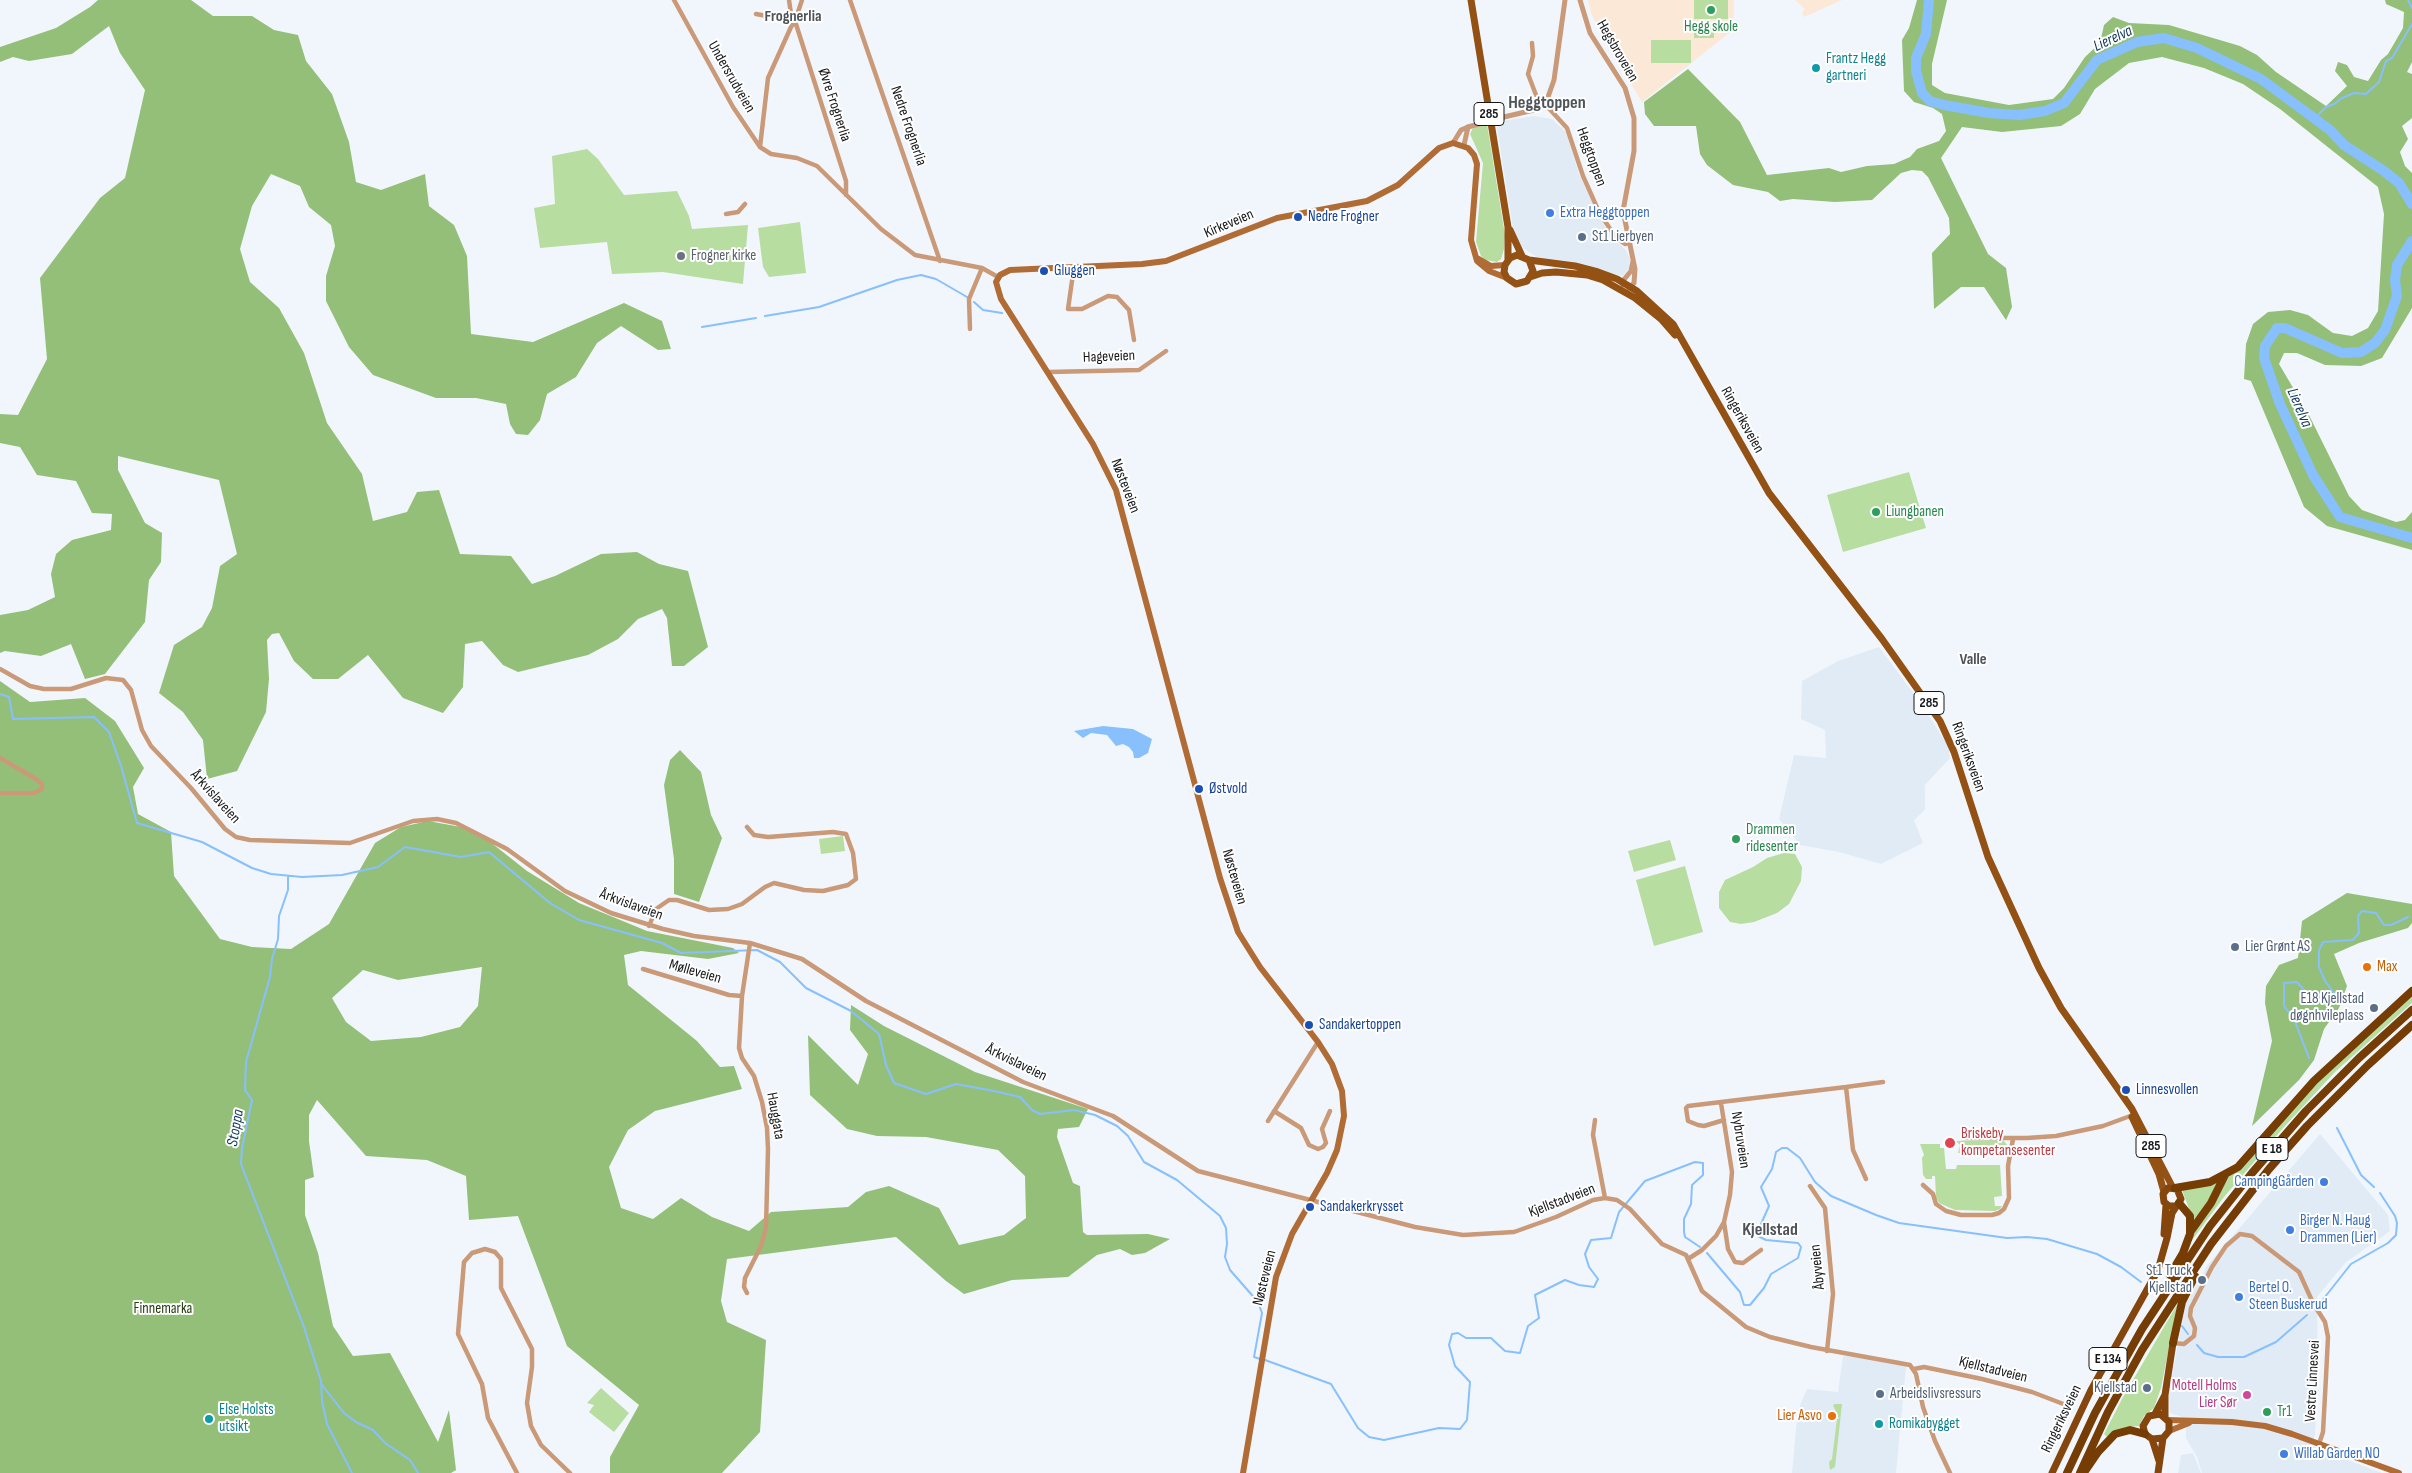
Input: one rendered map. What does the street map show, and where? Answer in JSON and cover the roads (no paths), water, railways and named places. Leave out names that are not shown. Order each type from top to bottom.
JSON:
[{"type":"highway","name":"E 18","points":[[2174,1188],[2205,1184],[2225,1175],[2245,1159],[2334,1061],[2412,991]]},
{"type":"highway","name":"E 18","points":[[2067,1473],[2095,1413],[2155,1307],[2210,1226],[2274,1146],[2343,1073],[2412,1010]]},
{"type":"highway","name":"E 18","points":[[2080,1473],[2108,1412],[2142,1350],[2211,1244],[2269,1169],[2307,1126],[2350,1082],[2412,1025]]},
{"type":"highway","name":"E 18","points":[[2155,1307],[2160,1290],[2180,1258],[2190,1234],[2213,1199],[2225,1175]]},
{"type":"highway","points":[[2164,1192],[2174,1188]]},
{"type":"highway","name":"E 134","points":[[2174,1188],[2180,1194],[2177,1204]]},
{"type":"highway","name":"E 134","points":[[2164,1192],[2162,1200],[2166,1205]]},
{"type":"highway","points":[[2166,1205],[2177,1204],[2190,1216],[2190,1234]]},
{"type":"highway","name":"Ringeriksveien","points":[[2052,1473],[2094,1384],[2151,1285],[2161,1262],[2177,1204]]},
{"type":"highway","name":"Ringeriksveien","points":[[2165,1245],[2166,1205]]},
{"type":"highway","name":"E 18","points":[[2169,1431],[2166,1419],[2165,1395],[2174,1343],[2185,1296],[2208,1257],[2211,1244]]},
{"type":"highway","name":"E 18","points":[[2148,1437],[2144,1423],[2147,1418],[2155,1414],[2165,1395]]},
{"type":"highway","points":[[2155,1414],[2166,1419]]},
{"type":"highway","points":[[2085,1473],[2098,1452],[2115,1434],[2130,1430],[2148,1437],[2163,1438]]},
{"type":"highway","points":[[2158,1473],[2163,1438],[2169,1431]]},
{"type":"highway","points":[[2148,1437],[2159,1461]]},
{"type":"main road","name":"285","points":[[1471,0],[1508,227],[1504,272],[1513,283],[1520,284],[1530,277]]},
{"type":"main road","points":[[1453,143],[1464,145],[1473,152],[1477,164],[1472,240],[1477,261],[1486,270],[1507,278]]},
{"type":"main road","name":"Kirkeveien","points":[[997,280],[1004,272],[1010,270],[1142,264],[1166,261],[1282,217],[1366,201],[1391,190],[1439,148],[1453,143]]},
{"type":"main road","name":"285","points":[[1508,227],[1522,256],[1529,260]]},
{"type":"main road","points":[[1476,257],[1491,266],[1506,262],[1514,256],[1522,256]]},
{"type":"main road","points":[[1529,260],[1533,269],[1530,277]]},
{"type":"main road","name":"Ringeriksveien","points":[[1529,260],[1584,268],[1622,282],[1632,287],[1673,324],[1769,493],[1882,639],[1940,721],[1954,752],[1988,857],[2039,968],[2062,1008],[2128,1105],[2174,1188]]},
{"type":"main road","name":"Ringeriksveien","points":[[1530,277],[1546,272],[1576,273],[1603,280],[1624,290],[1655,314],[1680,338]]},
{"type":"main road","name":"Nøsteveien","points":[[997,280],[1001,298],[1100,455],[1116,490],[1231,914],[1253,957],[1318,1042],[1332,1064],[1340,1082],[1344,1116],[1341,1137],[1333,1161],[1292,1234],[1280,1264],[1243,1473]]},
{"type":"main road","name":"Ringeriksveien","points":[[2133,1115],[2159,1174],[2164,1192]]},
{"type":"main road","points":[[2166,1419],[2191,1422],[2221,1421],[2252,1424],[2286,1432],[2399,1473]]},
{"type":"main road","points":[[2169,1431],[2191,1422]]},
{"type":"street","name":"Undersrudveien","points":[[674,0],[730,102],[760,147],[778,156],[798,158],[812,163],[846,195]]},
{"type":"street","name":"Øvre Frognerlia","points":[[788,0],[846,181],[846,195]]},
{"type":"street","points":[[760,147],[768,78],[802,0]]},
{"type":"street","name":"Nedre Frognerlia","points":[[850,0],[940,261]]},
{"type":"street","points":[[1464,145],[1468,127],[1532,112],[1544,104],[1554,80],[1565,0]]},
{"type":"street","name":"Hegsbroveien","points":[[1580,0],[1590,33],[1625,88],[1634,118],[1634,151],[1623,211],[1635,274],[1632,287]]},
{"type":"street","points":[[756,14],[794,21]]},
{"type":"street","points":[[1532,43],[1533,56],[1528,74],[1536,95]]},
{"type":"street","name":"Heggtoppen","points":[[1544,104],[1567,128],[1583,176],[1602,217],[1616,238],[1628,243]]},
{"type":"street","name":"Kirkeveien","points":[[1453,143],[1461,130],[1468,127]]},
{"type":"street","points":[[846,195],[881,229],[907,250],[922,257],[982,268],[997,280]]},
{"type":"street","points":[[726,214],[738,212],[745,204]]},
{"type":"street","points":[[1632,287],[1624,290],[1622,282],[1631,271],[1633,262]]},
{"type":"street","points":[[1074,267],[1068,309],[1082,309],[1108,296],[1118,297],[1131,315],[1134,340]]},
{"type":"street","points":[[970,329],[970,299],[982,268]]},
{"type":"street","name":"Hageveien","points":[[1048,372],[1139,370],[1166,351]]},
{"type":"street","name":"Årkvislaveien","points":[[0,669],[30,686],[44,689],[71,689],[106,678],[123,680],[131,690],[142,730],[151,746],[191,788],[225,829],[236,837],[250,840],[350,842],[413,821],[430,819],[447,821],[468,828],[490,839],[574,896],[649,926],[802,959],[866,1001],[1022,1082],[1092,1106],[1113,1116],[1198,1171],[1311,1200]]},
{"type":"street","points":[[0,758],[36,779],[42,784],[42,789],[34,793],[0,793]]},
{"type":"street","points":[[649,926],[656,909],[669,900],[678,900],[709,910],[728,910],[742,904],[765,887],[774,883],[804,890],[823,891],[842,887],[856,879],[857,871],[853,853],[846,834],[833,832],[774,837],[754,835],[747,827]]},
{"type":"street","name":"Hauggata","points":[[747,1293],[744,1287],[745,1278],[761,1246],[766,1227],[768,1143],[762,1102],[754,1076],[740,1053],[742,996],[750,947]]},
{"type":"street","name":"Mølleveien","points":[[643,969],[721,993],[742,996]]},
{"type":"street","points":[[1268,1122],[1318,1042]]},
{"type":"street","name":"Nybruveien","points":[[1688,1259],[1710,1244],[1724,1222],[1733,1180],[1721,1103],[1883,1082]]},
{"type":"street","points":[[1846,1087],[1853,1150],[1866,1179]]},
{"type":"street","points":[[1721,1103],[1688,1106],[1686,1111],[1688,1121],[1698,1125],[1704,1126],[1724,1120]]},
{"type":"street","points":[[1274,1111],[1301,1128],[1309,1145],[1318,1149],[1323,1148],[1326,1142],[1322,1129],[1330,1111]]},
{"type":"street","points":[[1963,1138],[2013,1139],[2070,1134],[2103,1126],[2133,1115]]},
{"type":"street","points":[[1595,1120],[1593,1135],[1605,1198]]},
{"type":"street","points":[[1924,1185],[1934,1194],[1936,1204],[1946,1212],[1992,1215],[1999,1213],[2004,1209],[2009,1198],[2008,1166],[2013,1139]]},
{"type":"street","name":"Åbyveien","points":[[1810,1186],[1825,1208],[1833,1294],[1827,1351]]},
{"type":"street","name":"Kjellstadveien","points":[[1311,1200],[1442,1233],[1478,1236],[1521,1230],[1593,1200],[1613,1199],[1625,1205],[1662,1244],[1684,1253],[1702,1291],[1742,1325],[1770,1337],[1827,1351],[1902,1362],[1914,1369],[1924,1367],[1982,1379],[2032,1392],[2066,1405]]},
{"type":"street","points":[[1724,1222],[1728,1249],[1735,1262],[1743,1263],[1761,1250]]},
{"type":"street","name":"Vestre Linnesvei","points":[[2174,1343],[2184,1344],[2191,1340],[2195,1330],[2190,1313],[2212,1267],[2226,1246],[2240,1234],[2252,1236],[2299,1272],[2327,1329],[2324,1424],[2319,1444]]},
{"type":"street","points":[[517,1473],[488,1418],[482,1384],[460,1340],[458,1331],[464,1262],[472,1253],[485,1249],[495,1252],[501,1259],[501,1288],[532,1349],[528,1403],[531,1426],[541,1445],[570,1473]]},
{"type":"street","points":[[1914,1369],[1928,1423],[1950,1473]]},
{"type":"water","points":[[1103,726],[1133,729],[1152,739],[1148,753],[1139,758],[1134,758],[1133,752],[1129,747],[1123,744],[1116,746],[1107,735],[1091,733],[1083,738],[1074,731]]},
{"type":"waterway","name":"Lierelva","points":[[1929,0],[1926,34],[1916,58],[1916,71],[1922,93],[1930,101],[1989,113],[2019,115],[2045,111],[2064,103],[2097,60],[2137,42],[2164,38],[2197,48],[2261,79],[2330,130],[2344,145],[2399,183],[2412,204]]},
{"type":"waterway","points":[[2408,0],[2412,8]]},
{"type":"waterway","points":[[2314,119],[2326,107],[2354,93],[2366,94],[2379,82],[2386,61],[2392,58],[2412,24]]},
{"type":"waterway","name":"Lierelva","points":[[2412,241],[2397,265],[2395,280],[2397,296],[2385,330],[2375,343],[2361,352],[2342,353],[2285,328],[2277,328],[2265,346],[2264,358],[2280,404],[2313,475],[2340,517],[2412,538]]},
{"type":"waterway","points":[[765,316],[819,307],[897,280],[921,275],[936,279],[967,297]]},
{"type":"waterway","points":[[974,302],[983,310],[1002,313]]},
{"type":"waterway","points":[[702,327],[756,318]]},
{"type":"waterway","points":[[0,694],[9,697],[13,719],[94,717],[109,732],[137,823],[202,842],[252,868],[271,874],[302,877],[342,875],[378,867],[405,847],[461,857],[489,852],[550,903],[579,920],[662,943],[681,953],[757,950],[780,962],[806,988],[851,1011],[879,1034],[886,1065],[894,1083],[926,1094],[956,1084],[994,1091],[1020,1097],[1032,1110],[1040,1114],[1074,1110],[1095,1115],[1117,1126],[1128,1136],[1144,1162],[1177,1180],[1220,1216],[1226,1228],[1227,1244],[1225,1257],[1230,1270],[1258,1302],[1262,1313],[1254,1357],[1260,1359]]},
{"type":"waterway","name":"Stoppa","points":[[288,876],[288,890],[279,916],[278,939],[272,959],[270,977],[246,1062],[245,1090],[252,1100],[242,1148],[241,1164],[304,1327],[321,1381],[322,1401],[327,1424],[352,1473]]},
{"type":"waterway","points":[[2309,1058],[2294,1019],[2284,1006],[2284,983],[2297,982],[2311,998],[2331,1002],[2335,994],[2325,981],[2319,967],[2319,950],[2323,942],[2353,940],[2359,933],[2358,916],[2362,911],[2376,913],[2384,925],[2391,925],[2408,917]]},
{"type":"waterway","points":[[2337,1128],[2361,1175],[2374,1187]]},
{"type":"waterway","points":[[1707,1253],[1740,1292],[1744,1305],[1750,1305],[1764,1288],[1771,1274],[1798,1258],[1801,1247],[1798,1243],[1766,1240],[1758,1236],[1757,1233],[1769,1206],[1761,1187],[1772,1169],[1776,1152],[1782,1148],[1787,1148],[1800,1158],[1815,1182],[1831,1196],[1876,1215],[1899,1223],[2007,1238],[2047,1239],[2097,1254],[2121,1267],[2141,1282]]},
{"type":"waterway","points":[[1265,1360],[1331,1384],[1358,1428],[1369,1437],[1384,1440],[1439,1428],[1460,1429],[1467,1420],[1470,1382],[1455,1366],[1449,1345],[1452,1334],[1458,1333],[1466,1338],[1491,1338],[1505,1351],[1520,1353],[1528,1326],[1539,1318],[1535,1295],[1565,1280],[1579,1285],[1594,1287],[1598,1279],[1589,1267],[1585,1254],[1591,1240],[1611,1238],[1619,1212],[1645,1181],[1695,1162],[1703,1163],[1703,1175],[1692,1185],[1691,1204],[1684,1219],[1685,1237],[1700,1247]]},
{"type":"waterway","points":[[2321,1302],[2351,1264],[2388,1243],[2396,1235],[2397,1223],[2395,1216],[2380,1193]]},
{"type":"waterway","points":[[2197,1345],[2204,1353],[2218,1357],[2244,1357],[2276,1342],[2307,1315]]},
{"type":"waterway","points":[[2182,1326],[2188,1334]]},
{"type":"waterway","name":"Stoppa","points":[[322,1385],[344,1413],[356,1422],[373,1430],[385,1443],[410,1460],[418,1473]]},
{"type":"place","name":"Hegg skole","points":[[1711,10]]},
{"type":"place","name":"Frantz Hegg gartneri","points":[[1816,68]]},
{"type":"place","name":"Extra Heggtoppen","points":[[1550,213]]},
{"type":"place","name":"Nedre Frogner","points":[[1298,217]]},
{"type":"place","name":"St1 Lierbyen","points":[[1582,237]]},
{"type":"place","name":"Frogner kirke","points":[[681,256]]},
{"type":"place","name":"Gluggen","points":[[1044,271]]},
{"type":"place","name":"Liungbanen","points":[[1876,512]]},
{"type":"place","name":"Østvold","points":[[1199,789]]},
{"type":"place","name":"Drammen ridesenter","points":[[1736,839]]},
{"type":"place","name":"Lier Grønt AS","points":[[2235,947]]},
{"type":"place","name":"Max","points":[[2367,967]]},
{"type":"place","name":"E18 Kjellstad døgnhvileplass","points":[[2374,1008]]},
{"type":"place","name":"Sandakertoppen","points":[[1309,1025]]},
{"type":"place","name":"Linnesvollen","points":[[2126,1090]]},
{"type":"place","name":"Briskeby kompetansesenter","points":[[1950,1143]]},
{"type":"place","name":"CampingGården","points":[[2324,1182]]},
{"type":"place","name":"Sandakerkrysset","points":[[1310,1207]]},
{"type":"place","name":"Birger N. Haug Drammen (Lier)","points":[[2290,1230]]},
{"type":"place","name":"St1 Truck Kjellstad","points":[[2202,1280]]},
{"type":"place","name":"Bertel O. Steen Buskerud","points":[[2239,1297]]},
{"type":"place","name":"Kjellstad","points":[[2147,1388]]},
{"type":"place","name":"Arbeidslivsressurs","points":[[1880,1394]]},
{"type":"place","name":"Motell Holms Lier Sør","points":[[2247,1395]]},
{"type":"place","name":"Tr1","points":[[2267,1412]]},
{"type":"place","name":"Lier Asvo","points":[[1832,1416]]},
{"type":"place","name":"Else Holsts utsikt","points":[[209,1419]]},
{"type":"place","name":"Romikabygget","points":[[1879,1424]]},
{"type":"place","name":"Willab Garden NO","points":[[2284,1454]]},
{"type":"district","name":"Frognerlia","points":[[793,17]]},
{"type":"district","name":"Heggtoppen","points":[[1547,103]]},
{"type":"district","name":"Valle","points":[[1973,660]]},
{"type":"district","name":"Kjellstad","points":[[1770,1230]]},
{"type":"park label","name":"Finnemarka","points":[[163,1309]]}]
